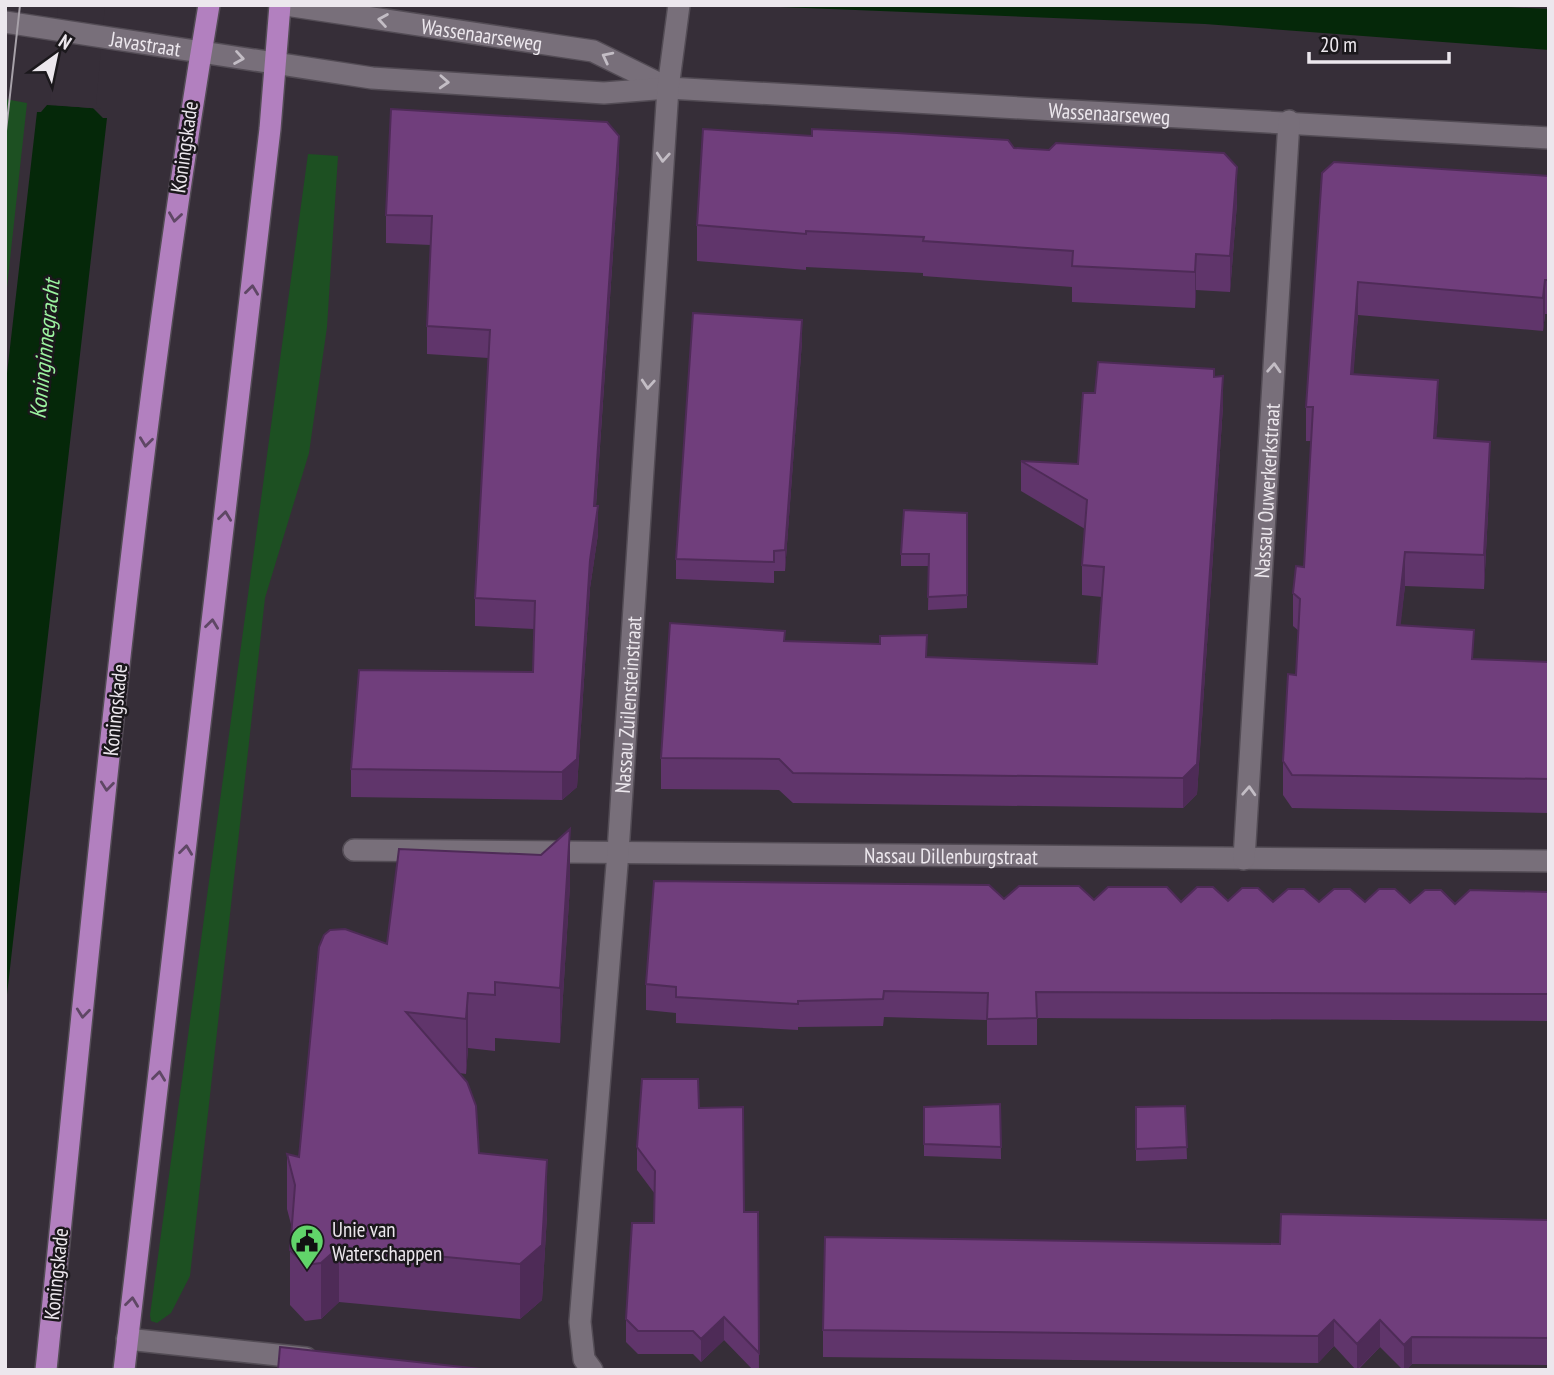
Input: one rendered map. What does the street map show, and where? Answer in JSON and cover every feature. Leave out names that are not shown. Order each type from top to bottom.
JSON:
[{"type":"main road","name":"Koningskade","points":[[46,1370],[118,670],[172,238],[209,5]]},
{"type":"main road","points":[[124,1370],[278,64],[280,5]]},
{"type":"street","name":"Wassenaarseweg","points":[[286,5],[593,51],[667,88]]},
{"type":"street","points":[[667,88],[680,5]]},
{"type":"street","name":"Javastraat","points":[[5,22],[278,64]]},
{"type":"street","name":"Wassenaarseweg","points":[[278,64],[372,78],[604,93],[667,88],[1289,121],[1549,138]]},
{"type":"street","name":"Nassau Zuilensteinstraat","points":[[592,1370],[584,1359],[580,1322],[618,852],[667,88]]},
{"type":"street","name":"Nassau Ouwerkerkstraat","points":[[1244,859],[1289,121]]},
{"type":"street","name":"Nassau Dillenburgstraat","points":[[354,850],[1549,861]]},
{"type":"street","points":[[127,1339],[333,1361]]},
{"type":"shaded area","points":[[5,99],[27,103],[5,306]]},
{"type":"shaded area","points":[[308,154],[338,156],[327,327],[309,453],[265,598],[190,1276],[171,1313],[157,1323],[151,1321],[150,1315]]},
{"type":"water","points":[[734,5],[1549,9],[1549,50],[1205,24]]},
{"type":"water","name":"Koninginnegracht","points":[[47,105],[93,108],[103,118],[107,118],[5,1012],[5,391],[37,112],[41,112]]},
{"type":"pier","points":[[58,5],[105,5],[96,105],[101,109],[44,104],[50,101]]},
{"type":"building","points":[[391,109],[607,122],[619,136],[594,506],[598,506],[590,560],[577,759],[562,772],[351,769],[359,670],[533,672],[535,601],[475,598],[490,330],[427,326],[432,216],[386,215]]},
{"type":"building","points":[[703,129],[812,136],[812,129],[897,133],[1008,140],[1014,148],[1049,150],[1056,143],[1224,153],[1237,167],[1230,256],[1196,254],[1195,272],[1072,266],[1073,251],[923,241],[924,237],[806,231],[806,234],[697,225]]},
{"type":"building","points":[[1334,162],[1549,176],[1549,280],[1545,280],[1543,298],[1358,282],[1351,374],[1438,380],[1434,438],[1490,442],[1484,555],[1405,552],[1397,625],[1474,630],[1472,659],[1549,662],[1549,779],[1292,775],[1283,761],[1288,674],[1296,675],[1300,599],[1293,593],[1296,566],[1304,567],[1313,407],[1306,407],[1322,173]]},
{"type":"building","points":[[693,313],[802,320],[785,550],[774,551],[774,562],[676,559]]},
{"type":"building","points":[[1098,362],[1214,369],[1214,377],[1223,376],[1197,764],[1183,778],[793,773],[779,759],[661,758],[670,623],[785,631],[784,641],[880,644],[880,636],[927,635],[926,657],[1097,664],[1104,567],[1082,565],[1087,500],[1021,461],[1078,464],[1083,393],[1095,393]]},
{"type":"building","points":[[904,510],[967,513],[967,595],[928,597],[929,554],[901,554]]},
{"type":"building","points":[[570,829],[560,988],[495,982],[495,995],[468,993],[466,1019],[406,1012],[467,1082],[476,1106],[479,1153],[547,1160],[542,1245],[520,1264],[339,1247],[321,1263],[305,1265],[290,1250],[295,1185],[287,1154],[299,1157],[319,947],[324,935],[330,930],[345,929],[387,944],[399,849],[541,855]]},
{"type":"building","points":[[654,881],[989,885],[1004,899],[1019,886],[1079,886],[1094,900],[1108,887],[1167,887],[1181,902],[1197,887],[1213,887],[1228,901],[1242,888],[1258,888],[1273,902],[1288,889],[1304,889],[1319,902],[1334,889],[1350,889],[1365,902],[1379,889],[1395,889],[1410,903],[1425,890],[1441,890],[1455,904],[1470,890],[1549,892],[1549,994],[1036,992],[1037,1018],[987,1019],[988,993],[884,991],[883,999],[798,1001],[798,1004],[676,997],[676,987],[646,984]]},
{"type":"building","points":[[642,1079],[698,1079],[699,1108],[743,1107],[744,1212],[758,1212],[759,1353],[724,1317],[701,1339],[693,1331],[638,1331],[626,1319],[632,1223],[654,1223],[655,1171],[637,1147]]},
{"type":"building","points":[[1000,1104],[1001,1147],[924,1144],[924,1107]]},
{"type":"building","points":[[1185,1106],[1187,1147],[1136,1149],[1136,1107]]},
{"type":"building","points":[[1281,1214],[1549,1220],[1549,1336],[1412,1337],[1404,1345],[1380,1320],[1357,1344],[1334,1320],[1318,1336],[823,1330],[825,1237],[1280,1244]]},
{"type":"building","points":[[280,1347],[490,1370],[278,1370]]},
{"type":"tram line","points":[[5,140],[20,5]]},
{"type":"place","name":"Unie van Waterschappen","points":[[307,1271]]}]
